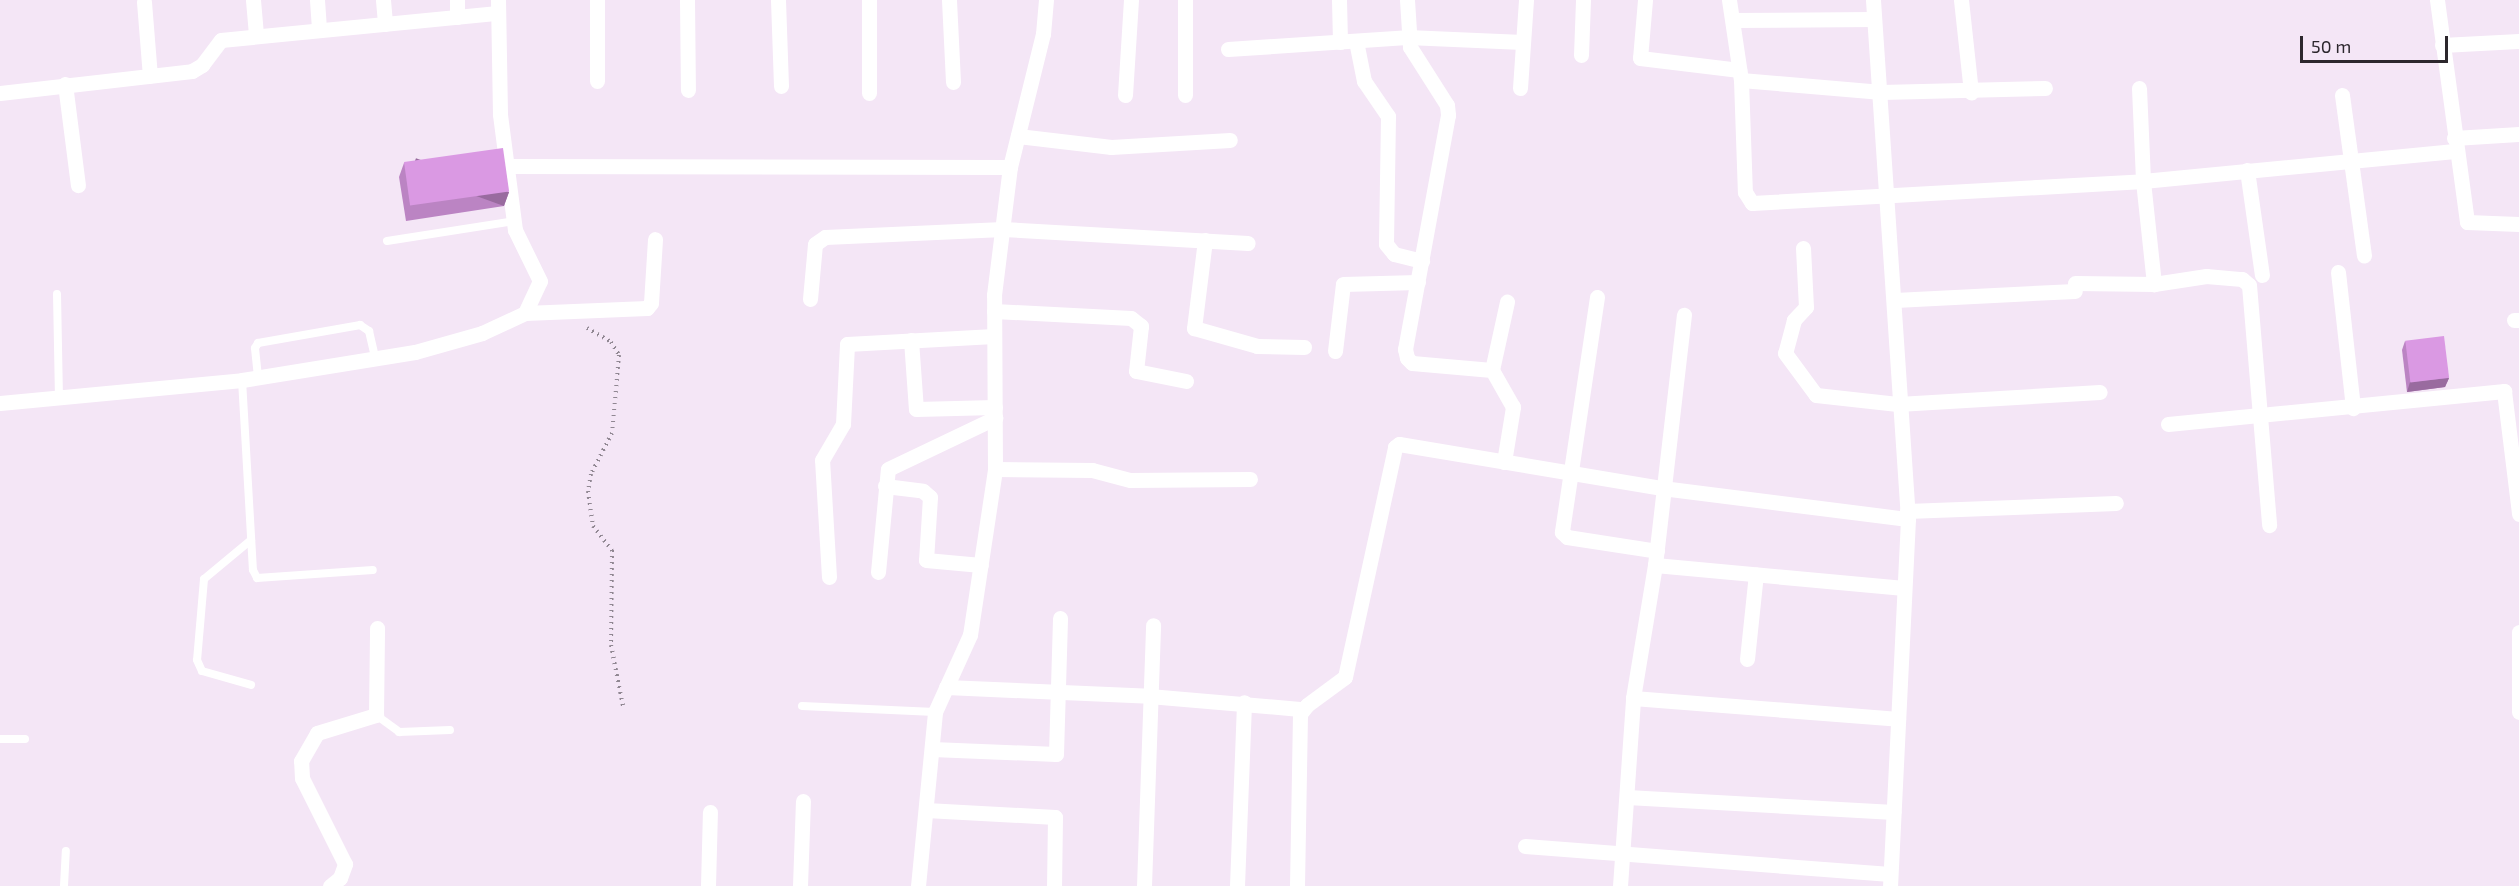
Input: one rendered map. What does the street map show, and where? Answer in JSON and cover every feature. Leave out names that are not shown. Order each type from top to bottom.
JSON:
[{"type":"street","points":[[253,0],[256,36]]},
{"type":"street","points":[[317,0],[319,30]]},
{"type":"street","points":[[383,0],[385,24]]},
{"type":"street","points":[[457,0],[458,17]]},
{"type":"street","points":[[597,0],[597,81]]},
{"type":"street","points":[[687,0],[688,90]]},
{"type":"street","points":[[778,0],[781,86]]},
{"type":"street","points":[[868,0],[869,93]]},
{"type":"street","points":[[949,0],[953,82]]},
{"type":"street","points":[[918,886],[935,712],[970,635],[995,470],[994,311],[1010,167],[1043,34],[1046,0]]},
{"type":"street","points":[[1125,95],[1131,0]]},
{"type":"street","points":[[1185,0],[1185,95]]},
{"type":"street","points":[[1340,0],[1340,42]]},
{"type":"street","points":[[1407,0],[1407,37],[1447,105],[1448,115],[1407,358],[1412,363],[1492,370]]},
{"type":"street","points":[[1520,88],[1526,0]]},
{"type":"street","points":[[1581,55],[1583,0]]},
{"type":"street","points":[[1645,0],[1640,58],[1740,75],[1881,92],[1971,92],[2044,88]]},
{"type":"street","points":[[1729,0],[1740,75],[1747,199],[1752,202],[1889,197],[2142,181],[2351,160],[2519,134]]},
{"type":"street","points":[[1525,846],[1890,880],[1908,515],[1899,404],[1889,197],[1873,0]]},
{"type":"street","points":[[1961,0],[1971,92]]},
{"type":"street","points":[[2437,0],[2454,145],[2467,222],[2519,224]]},
{"type":"street","points":[[144,2],[150,76]]},
{"type":"street","points":[[0,93],[198,69],[221,40],[458,17],[498,6],[500,114],[514,221],[540,280],[525,313]]},
{"type":"street","points":[[1733,20],[1874,19]]},
{"type":"street","points":[[1228,49],[1407,37],[1523,42]]},
{"type":"street","points":[[1356,40],[1364,81],[1388,116],[1386,244],[1394,254],[1422,261]]},
{"type":"street","points":[[2442,45],[2519,41]]},
{"type":"street","points":[[65,84],[78,185]]},
{"type":"street","points":[[2139,88],[2142,181],[2154,284]]},
{"type":"street","points":[[2342,95],[2364,256]]},
{"type":"street","points":[[1018,136],[1111,147],[1230,140]]},
{"type":"street","points":[[507,166],[1010,167]]},
{"type":"street","points":[[2247,170],[2262,275]]},
{"type":"street","points":[[810,299],[815,244],[825,237],[1003,229],[1248,243]]},
{"type":"street","points":[[0,403],[242,380],[375,358],[482,333],[525,313],[647,308],[651,303],[655,239]]},
{"type":"street","points":[[1205,240],[1194,328],[1257,346],[1304,347]]},
{"type":"street","points":[[1803,248],[1806,307],[1794,320],[1785,347],[1786,359],[1816,395],[1899,404],[2100,392]]},
{"type":"street","points":[[2338,272],[2353,408]]},
{"type":"street","points":[[1895,300],[2075,287],[2154,284],[2206,276],[2242,279],[2249,285],[2270,525]]},
{"type":"street","points":[[1335,351],[1343,284],[1418,282]]},
{"type":"street","points":[[1597,297],[1568,474],[1564,536],[1656,558],[1756,574],[1904,588]]},
{"type":"street","points":[[1504,462],[1513,408],[1492,370],[1507,302]]},
{"type":"street","points":[[994,311],[1131,318],[1141,326],[1136,371],[1186,381]]},
{"type":"street","points":[[1620,886],[1633,698],[1656,558],[1662,488],[1684,315]]},
{"type":"street","points":[[829,577],[822,460],[843,424],[844,348],[851,342],[994,336]]},
{"type":"street","points":[[911,340],[916,409],[995,413]]},
{"type":"street","points":[[2168,424],[2260,418],[2499,390],[2507,395],[2513,415],[2519,514]]},
{"type":"street","points":[[878,572],[888,469],[995,413]]},
{"type":"street","points":[[946,687],[1149,696],[1244,702],[1302,709],[1345,677],[1395,447],[1407,443],[1568,474],[1662,488],[1908,515],[2116,503]]},
{"type":"street","points":[[995,470],[1092,470],[1130,480],[1250,479]]},
{"type":"street","points":[[885,486],[923,491],[930,497],[926,560],[981,565]]},
{"type":"street","points":[[1747,659],[1756,574]]},
{"type":"street","points":[[932,748],[1056,754],[1060,618]]},
{"type":"street","points":[[1144,886],[1153,625]]},
{"type":"street","points":[[330,886],[345,871],[345,864],[302,778],[301,761],[317,734],[376,716],[377,628]]},
{"type":"street","points":[[2519,632],[2519,712]]},
{"type":"street","points":[[1633,698],[1899,719]]},
{"type":"street","points":[[1237,886],[1244,702]]},
{"type":"street","points":[[1297,886],[1302,709]]},
{"type":"street","points":[[1627,797],[1894,812]]},
{"type":"street","points":[[800,886],[803,801]]},
{"type":"street","points":[[926,810],[1055,818],[1054,886]]},
{"type":"street","points":[[708,886],[710,812]]},
{"type":"lane","points":[[387,241],[514,221]]},
{"type":"lane","points":[[57,294],[58,398]]},
{"type":"lane","points":[[258,377],[255,348],[258,343],[360,326],[369,331],[375,358]]},
{"type":"lane","points":[[242,380],[251,540],[257,578],[373,570]]},
{"type":"lane","points":[[251,540],[204,579],[196,660],[202,670],[251,685]]},
{"type":"lane","points":[[802,706],[935,712]]},
{"type":"lane","points":[[376,716],[399,732],[450,730]]},
{"type":"lane","points":[[0,739],[25,739]]},
{"type":"lane","points":[[64,886],[66,851]]},
{"type":"path","points":[[561,312],[611,342],[619,355],[612,433],[591,474],[588,491],[593,526],[612,550],[611,645],[623,706]]},
{"type":"building","points":[[503,148],[509,192],[410,205],[404,162]]},
{"type":"building","points":[[2444,336],[2449,378],[2410,382],[2405,341]]}]
